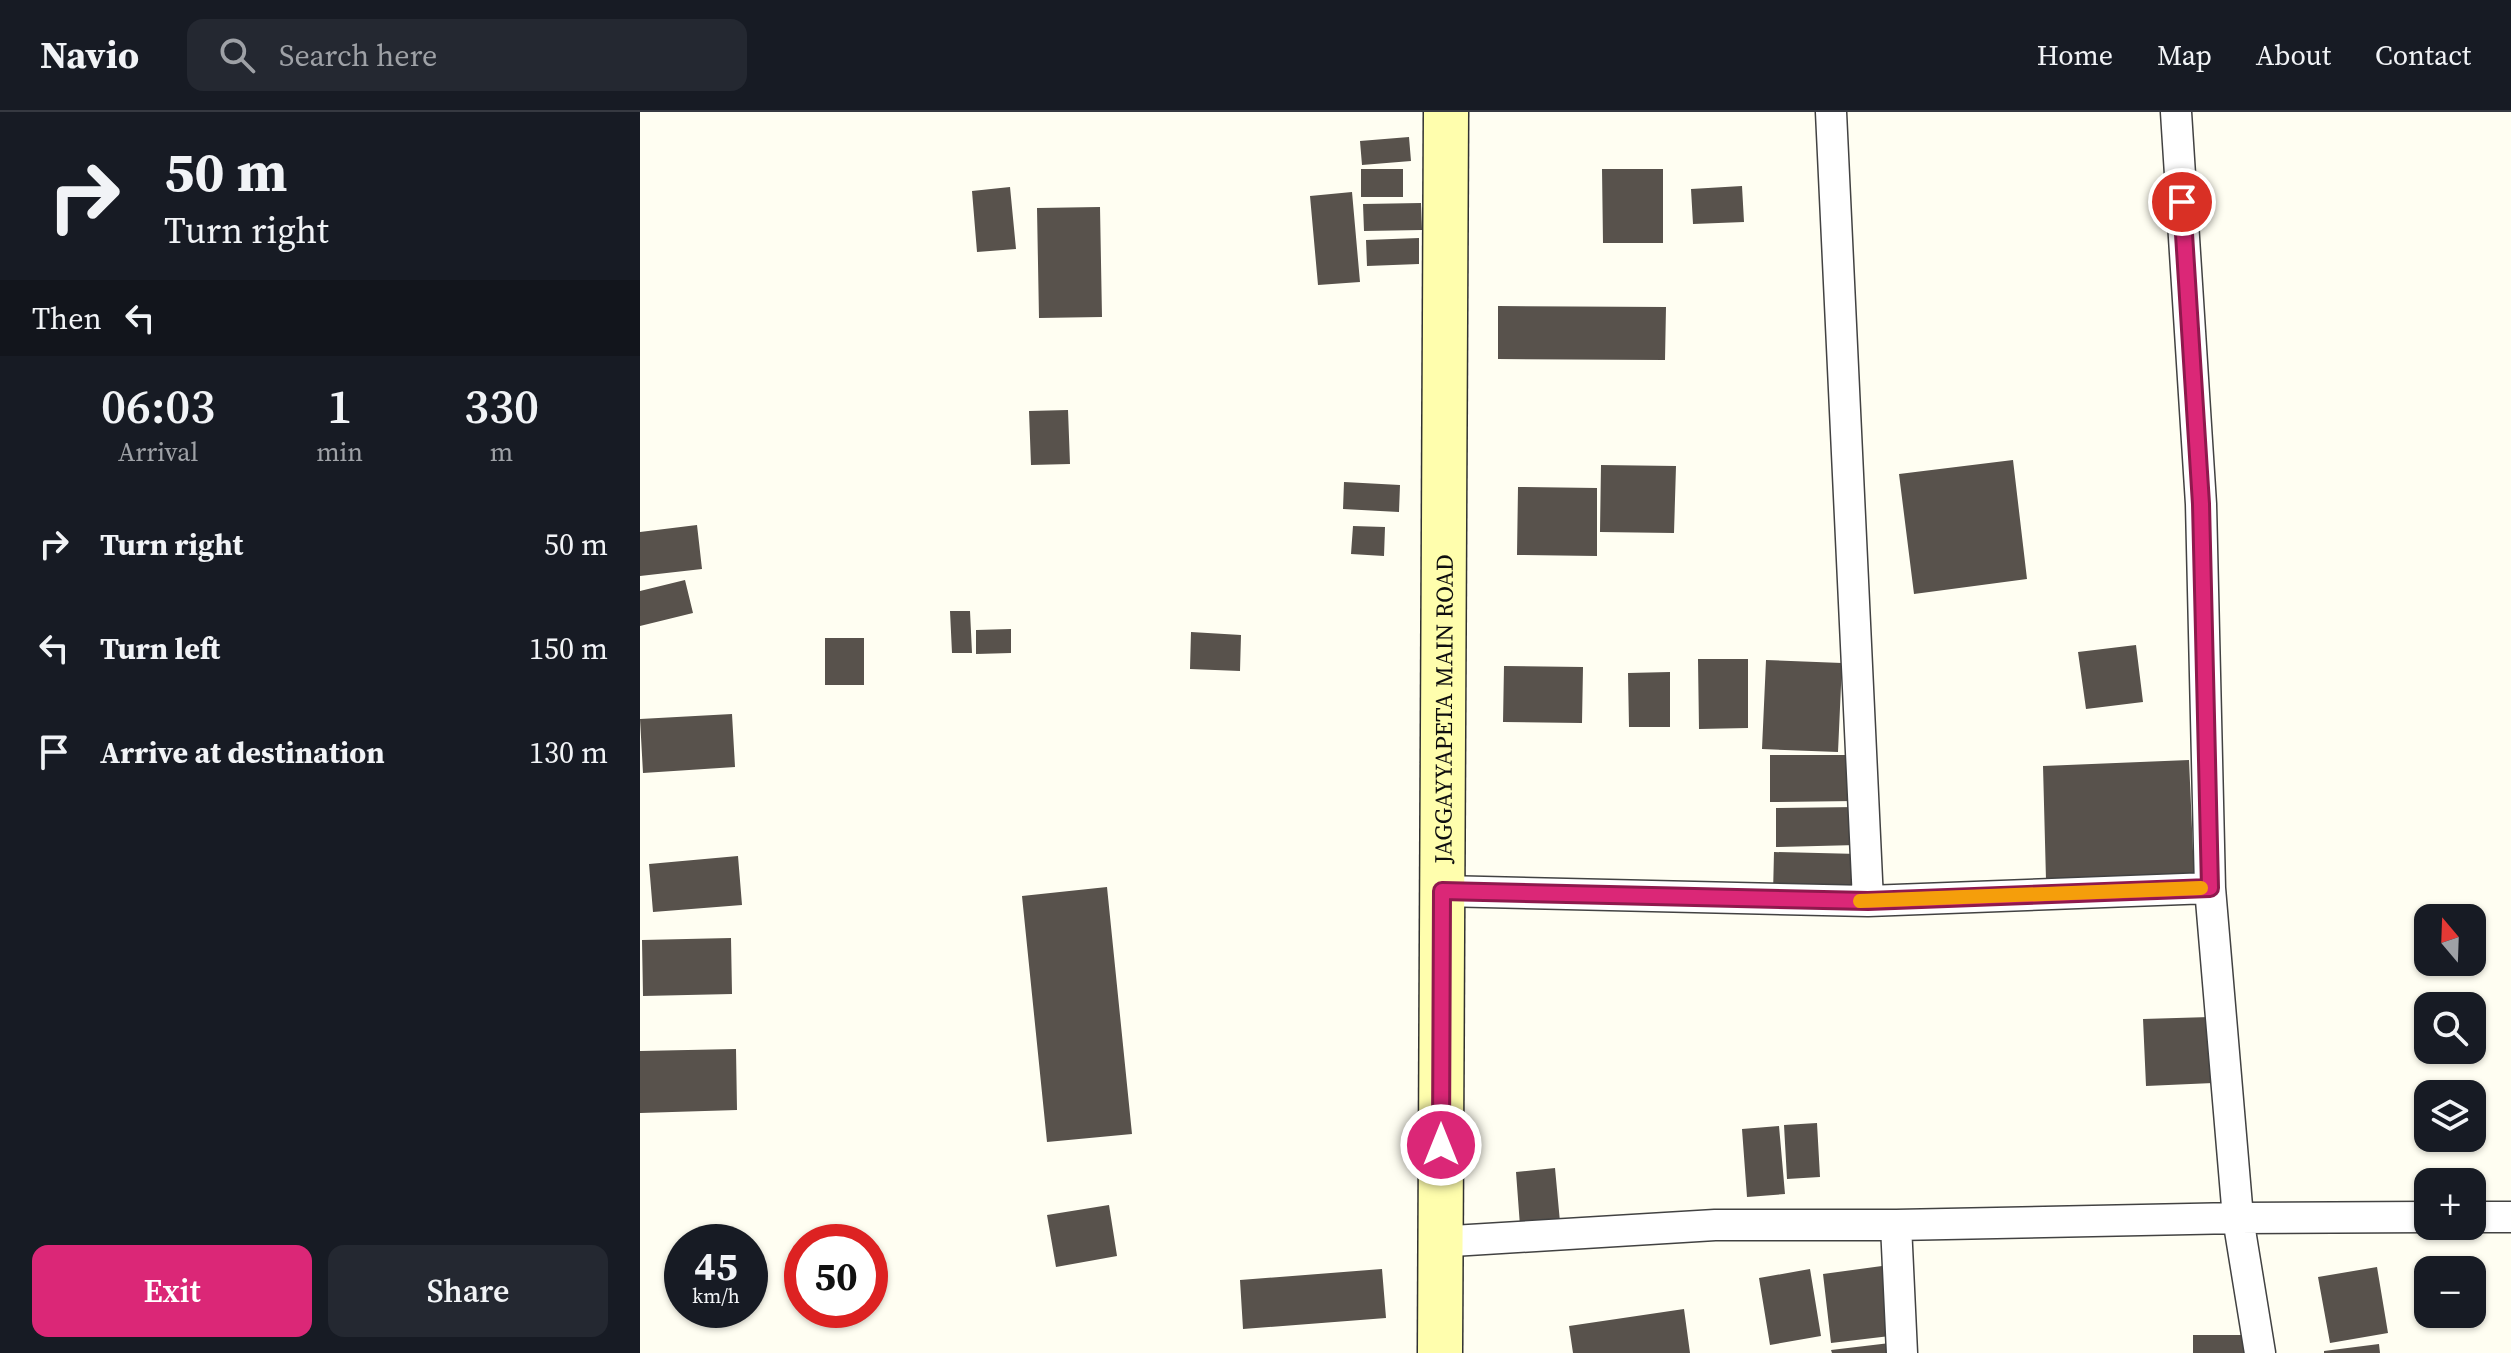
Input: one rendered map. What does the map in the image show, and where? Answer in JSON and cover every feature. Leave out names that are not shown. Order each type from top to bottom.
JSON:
[{"type":"main road","name":"JAGGAYYAPETA MAIN ROAD","points":[[1440,1353],[1438,1241],[1446,112]]},
{"type":"street","points":[[1831,112],[1868,901]]},
{"type":"street","points":[[2176,112],[2201,504],[2210,888],[2238,1218],[2260,1353]]},
{"type":"street","points":[[1442,891],[1868,901],[2210,888]]},
{"type":"street","points":[[1438,1241],[1715,1225],[2414,1217]]},
{"type":"street","points":[[2486,1217],[2511,1217]]},
{"type":"street","points":[[1896,1225],[1902,1353]]},
{"type":"building","points":[[1409,137],[1411,161],[1362,165],[1360,141]]},
{"type":"building","points":[[1361,169],[1403,169],[1403,197],[1361,197]]},
{"type":"building","points":[[1602,169],[1663,169],[1663,243],[1603,243]]},
{"type":"building","points":[[1742,186],[1744,222],[1693,224],[1691,189]]},
{"type":"building","points":[[1010,187],[1016,249],[977,252],[972,191]]},
{"type":"building","points":[[1352,192],[1360,282],[1318,285],[1310,196]]},
{"type":"building","points":[[1421,203],[1422,230],[1364,231],[1363,204]]},
{"type":"building","points":[[1100,207],[1102,317],[1039,318],[1037,208]]},
{"type":"building","points":[[1419,238],[1419,264],[1367,266],[1366,240]]},
{"type":"building","points":[[1498,306],[1666,307],[1665,360],[1498,359]]},
{"type":"building","points":[[1068,410],[1070,464],[1031,465],[1029,411]]},
{"type":"building","points":[[2013,460],[2027,579],[1914,594],[1899,474]]},
{"type":"building","points":[[1601,465],[1676,466],[1674,533],[1600,532]]},
{"type":"building","points":[[1344,482],[1400,485],[1399,512],[1343,509]]},
{"type":"building","points":[[1518,487],[1597,488],[1597,556],[1517,555]]},
{"type":"building","points":[[697,525],[702,569],[640,576],[640,532]]},
{"type":"building","points":[[1353,526],[1385,527],[1384,556],[1351,554]]},
{"type":"building","points":[[685,580],[693,613],[640,626],[640,591]]},
{"type":"building","points":[[950,611],[970,611],[972,653],[952,653]]},
{"type":"building","points":[[1011,629],[1011,653],[976,654],[976,630]]},
{"type":"building","points":[[1191,632],[1241,635],[1240,671],[1190,669]]},
{"type":"building","points":[[825,638],[864,638],[864,685],[825,685]]},
{"type":"building","points":[[2136,645],[2143,702],[2086,709],[2078,652]]},
{"type":"building","points":[[1698,659],[1748,659],[1748,728],[1699,729]]},
{"type":"building","points":[[1766,660],[1842,663],[1838,752],[1762,749]]},
{"type":"building","points":[[1504,666],[1583,667],[1582,723],[1503,722]]},
{"type":"building","points":[[1670,672],[1670,727],[1629,727],[1628,673]]},
{"type":"building","points":[[732,714],[735,767],[643,773],[640,719]]},
{"type":"building","points":[[1770,755],[1854,755],[1854,801],[1770,802]]},
{"type":"building","points":[[2189,760],[2194,874],[2046,880],[2043,766]]},
{"type":"building","points":[[1857,807],[1857,845],[1776,847],[1776,808]]},
{"type":"building","points":[[1774,852],[1859,854],[1858,895],[1773,894]]},
{"type":"building","points":[[738,856],[742,905],[653,912],[649,864]]},
{"type":"building","points":[[1107,887],[1132,1134],[1047,1142],[1022,896]]},
{"type":"building","points":[[731,938],[732,994],[643,996],[642,940]]},
{"type":"building","points":[[2210,1017],[2213,1083],[2146,1086],[2143,1019]]},
{"type":"building","points":[[736,1049],[737,1110],[640,1113],[640,1051]]},
{"type":"building","points":[[1817,1123],[1820,1177],[1787,1179],[1784,1125]]},
{"type":"building","points":[[1779,1126],[1785,1194],[1747,1197],[1742,1129]]},
{"type":"building","points":[[1555,1168],[1560,1222],[1520,1226],[1516,1172]]},
{"type":"building","points":[[1109,1205],[1117,1256],[1056,1267],[1047,1215]]},
{"type":"building","points":[[1882,1266],[1890,1336],[1831,1343],[1823,1274]]},
{"type":"building","points":[[2377,1267],[2388,1333],[2330,1343],[2318,1277]]},
{"type":"building","points":[[1382,1269],[1386,1318],[1243,1329],[1240,1280]]},
{"type":"building","points":[[1810,1269],[1821,1336],[1770,1345],[1759,1278]]},
{"type":"building","points":[[1684,1309],[1690,1353],[1573,1353],[1569,1326]]},
{"type":"building","points":[[2193,1335],[2248,1335],[2249,1353],[2193,1353]]},
{"type":"building","points":[[1890,1343],[1891,1353],[1832,1353],[1831,1350]]},
{"type":"building","points":[[2379,1344],[2380,1353],[2324,1353],[2324,1351]]},
{"type":"slow traffic","points":[[1860,901],[2201,888]]},
{"type":"route","points":[[1441,1145],[1442,891],[1868,901],[2210,888],[2201,504],[2182,202]]}]
